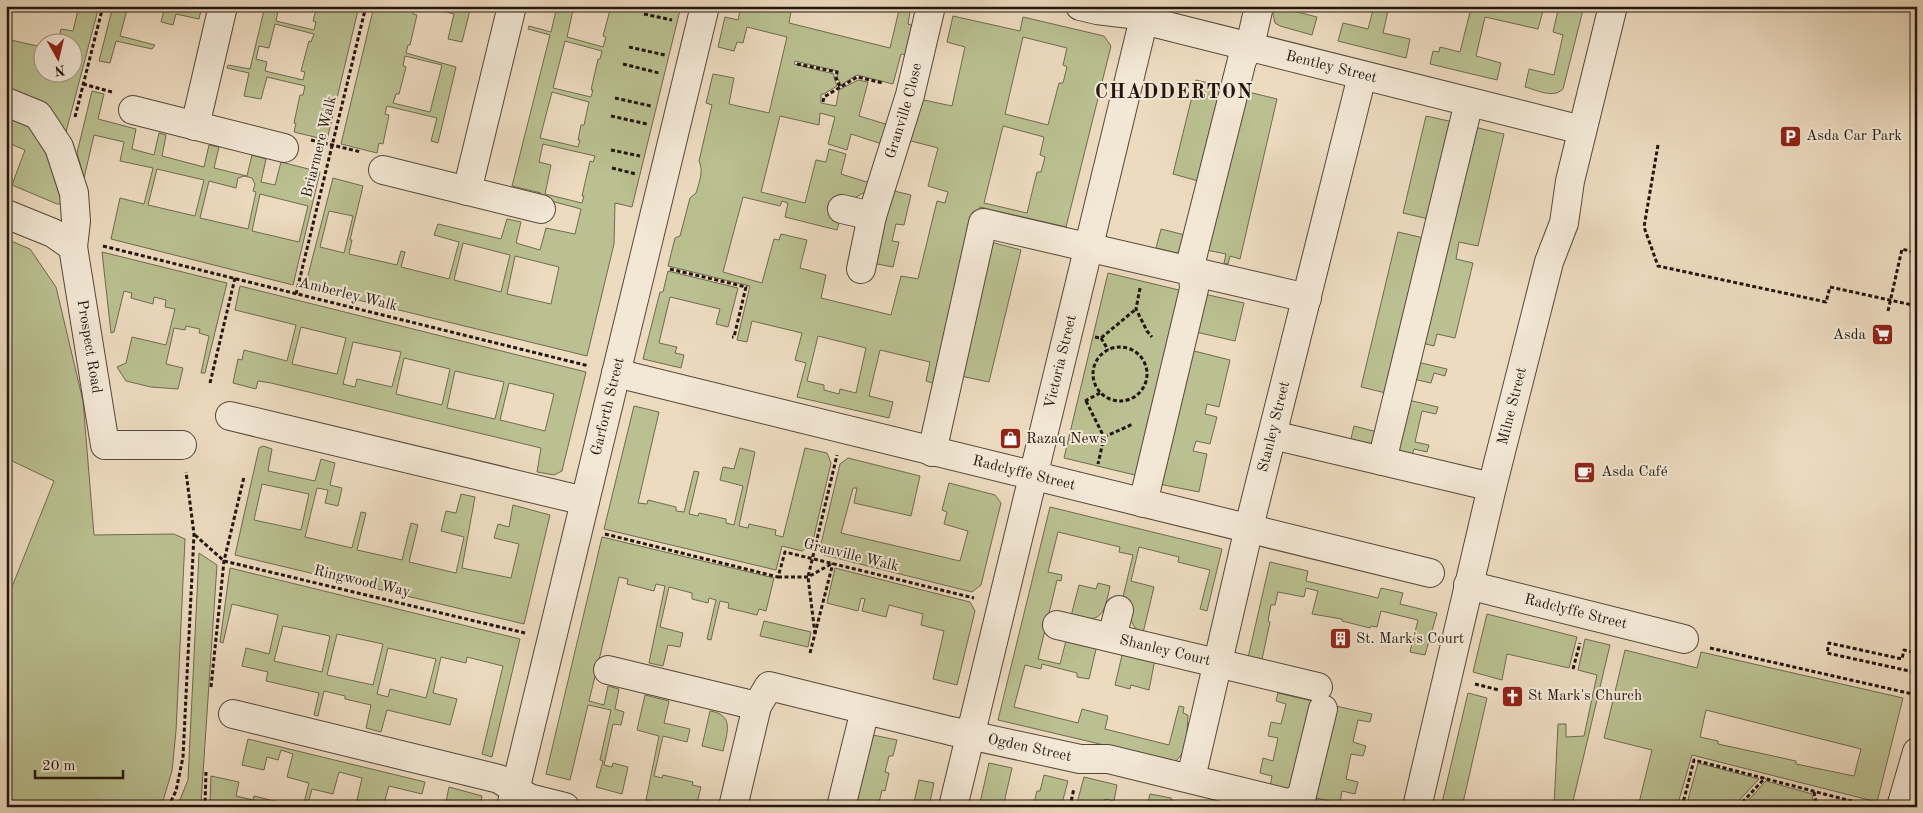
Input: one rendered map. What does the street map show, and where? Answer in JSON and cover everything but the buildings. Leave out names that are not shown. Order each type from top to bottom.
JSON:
[{"type":"street","points":[[195,126],[223,6]]},
{"type":"street","points":[[467,190],[512,6]]},
{"type":"street","name":"Garforth Street","points":[[513,798],[704,6]]},
{"type":"street","name":"Granville Close","points":[[861,269],[872,216],[911,90],[931,6]]},
{"type":"street","name":"Bentley Street","points":[[1080,6],[1130,14],[1145,13],[1158,24],[1582,130]]},
{"type":"street","points":[[1143,503],[1194,289],[1192,258],[1194,249],[1242,60],[1250,46],[1259,6]]},
{"type":"street","name":"Milne Street","points":[[1417,807],[1492,487],[1549,262],[1564,224],[1570,181],[1614,6]]},
{"type":"street","name":"Victoria Street","points":[[952,807],[1145,13]]},
{"type":"street","name":"Stanley Street","points":[[1191,778],[1249,530],[1362,76]]},
{"type":"street","points":[[6,102],[38,115],[59,147],[74,193],[76,221],[74,247]]},
{"type":"street","points":[[126,102],[195,126],[295,143]]},
{"type":"street","points":[[1382,461],[1469,102]]},
{"type":"street","points":[[374,162],[467,190],[541,209]]},
{"type":"street","points":[[842,210],[872,216]]},
{"type":"street","points":[[6,214],[53,232],[74,247]]},
{"type":"street","points":[[932,452],[983,223],[1307,298]]},
{"type":"street","name":"Prospect Road","points":[[74,247],[104,445],[182,445]]},
{"type":"street","name":"Radclyffe Street","points":[[616,374],[1430,573]]},
{"type":"street","points":[[230,416],[585,501]]},
{"type":"street","points":[[1273,435],[1492,487]]},
{"type":"street","name":"Radclyffe Street","points":[[1468,586],[1684,638]]},
{"type":"street","name":"Shanley Court","points":[[1112,638],[1119,610]]},
{"type":"street","name":"Shanley Court","points":[[1057,625],[1218,663],[1320,698],[1302,795],[1295,806]]},
{"type":"street","name":"Ogden Street","points":[[608,670],[763,696],[865,710],[1080,760],[1108,760],[1191,778],[1295,806]]},
{"type":"street","points":[[733,807],[763,696]]},
{"type":"street","points":[[841,807],[865,710]]},
{"type":"street","points":[[233,714],[499,779],[513,798],[529,798],[565,807]]},
{"type":"street","points":[[1901,807],[1917,752]]},
{"type":"path","points":[[59,147],[70,137],[103,6]]},
{"type":"path","name":"Briarmere Walk","points":[[296,294],[366,6]]},
{"type":"path","points":[[644,14],[673,20]]},
{"type":"path","points":[[629,47],[674,57]]},
{"type":"path","points":[[624,64],[660,73]]},
{"type":"path","points":[[797,64],[837,72],[836,78],[840,87]]},
{"type":"path","points":[[823,102],[824,97],[857,77],[911,90]]},
{"type":"path","points":[[83,84],[126,102]]},
{"type":"path","points":[[615,98],[652,106]]},
{"type":"path","points":[[611,116],[648,125]]},
{"type":"path","points":[[295,143],[332,145],[374,162]]},
{"type":"path","points":[[1658,144],[1644,226],[1658,266],[1826,302],[1830,287],[1917,306]]},
{"type":"path","points":[[611,150],[649,159]]},
{"type":"path","points":[[612,168],[645,176]]},
{"type":"path","name":"Amberley Walk","points":[[74,247],[95,244],[616,374]]},
{"type":"path","points":[[1888,311],[1902,249],[1917,252]]},
{"type":"path","points":[[670,269],[746,287],[734,337],[732,338]]},
{"type":"path","points":[[210,383],[235,278]]},
{"type":"path","points":[[1102,338],[1136,309],[1141,283]]},
{"type":"path","points":[[1088,335],[1102,338]]},
{"type":"path","points":[[1102,338],[1108,350]]},
{"type":"path","points":[[1122,346],[1131,349],[1139,353],[1148,369],[1148,378],[1145,386],[1133,399],[1115,402],[1100,393],[1095,385],[1093,377],[1094,367],[1097,359],[1108,350],[1122,346]]},
{"type":"path","points":[[1086,401],[1100,393]]},
{"type":"path","points":[[1080,399],[1086,401],[1104,437],[1097,468]]},
{"type":"path","points":[[168,807],[176,791],[182,769],[194,534],[182,445]]},
{"type":"path","points":[[815,634],[808,577],[839,450]]},
{"type":"path","points":[[211,687],[224,561],[244,477]]},
{"type":"path","points":[[598,532],[778,577],[808,577],[833,563]]},
{"type":"path","name":"Ringwood Way","points":[[194,534],[224,561],[533,635]]},
{"type":"path","name":"Granville Walk","points":[[778,577],[785,552],[1001,605]]},
{"type":"path","points":[[810,653],[833,563]]},
{"type":"path","points":[[1573,669],[1582,634]]},
{"type":"path","points":[[1684,638],[1697,645],[1917,694]]},
{"type":"path","points":[[1915,669],[1827,653],[1828,643],[1902,659],[1904,650],[1917,653]]},
{"type":"path","points":[[1473,684],[1499,690]]},
{"type":"path","points":[[1682,807],[1694,760],[1874,807]]},
{"type":"path","points":[[202,807],[205,804],[206,772]]},
{"type":"path","points":[[1738,807],[1765,778]]},
{"type":"path","points":[[1814,792],[1817,807]]},
{"type":"green space","points":[[79,6],[99,6],[82,71],[82,32],[60,32],[61,29],[73,31]]},
{"type":"green space","points":[[113,6],[128,6],[120,36],[155,45],[152,49],[116,41],[110,63],[99,61]]},
{"type":"green space","points":[[165,6],[202,6],[199,19],[176,14],[173,25],[161,22]]},
{"type":"green space","points":[[265,6],[279,6],[276,21],[314,30],[316,22],[313,21],[317,6],[359,6],[327,140],[294,132],[300,95],[303,95],[305,86],[267,77],[261,99],[244,96],[249,73],[227,68],[228,65],[250,69]],"holes":[[[275,24],[314,34],[311,42],[309,41],[301,71],[305,72],[303,80],[265,71],[267,62],[256,59],[259,46],[269,48]]]},
{"type":"green space","points":[[374,6],[415,6],[413,14],[417,15],[410,45],[408,45],[406,53],[456,67],[438,143],[431,141],[437,118],[387,106],[385,114],[389,115],[383,144],[379,143],[377,153],[341,144]],"holes":[[[405,56],[442,65],[430,112],[393,103],[396,94],[399,94],[406,67],[403,66]]]},
{"type":"green space","points":[[422,6],[438,6],[455,10],[457,6],[471,6],[462,42],[448,39],[454,14]]},
{"type":"green space","points":[[557,6],[574,6],[567,37],[603,47],[606,37],[603,36],[610,10],[613,10],[614,6],[681,6],[632,207],[615,203],[614,244],[587,356],[305,287],[333,178],[363,186],[350,240],[352,240],[349,254],[397,265],[401,251],[405,252],[401,267],[449,279],[459,242],[434,235],[438,224],[501,239],[507,219],[521,222],[516,243],[540,250],[546,228],[575,234],[581,209],[540,198],[541,193],[512,186],[550,35],[528,29],[529,26],[551,32]],"holes":[[[565,41],[602,51],[600,59],[598,59],[591,97],[553,88]],[[552,92],[589,102],[584,125],[581,125],[578,147],[540,138]],[[543,144],[595,156],[593,162],[590,161],[582,203],[545,194],[551,165],[539,162]],[[329,211],[353,216],[344,253],[320,247]],[[463,243],[510,255],[501,292],[454,280]],[[515,256],[559,267],[551,304],[507,294]]]},
{"type":"green space","points":[[741,6],[792,6],[789,23],[890,48],[900,6],[911,6],[908,24],[915,26],[908,55],[901,54],[893,84],[857,75],[841,85],[837,77],[838,71],[795,61],[794,64],[834,74],[837,86],[821,94],[821,103],[836,106],[839,90],[858,80],[868,82],[859,116],[889,125],[882,144],[851,134],[847,150],[828,144],[835,117],[820,113],[819,125],[780,116],[761,192],[805,203],[816,160],[826,162],[829,149],[846,154],[841,174],[870,183],[867,191],[854,198],[839,195],[832,220],[839,223],[837,230],[785,217],[788,203],[782,201],[780,206],[743,197],[723,272],[762,283],[774,239],[779,240],[781,234],[807,240],[800,268],[826,275],[821,298],[891,315],[901,276],[918,279],[937,201],[945,203],[948,192],[928,186],[938,148],[907,140],[919,99],[952,106],[965,47],[947,42],[953,16],[1020,31],[1023,17],[1104,36],[1111,46],[1066,227],[980,207],[939,385],[926,381],[930,362],[880,350],[869,396],[893,402],[889,418],[797,397],[806,363],[795,360],[802,333],[752,321],[747,342],[737,340],[750,286],[668,266],[675,238],[680,236],[690,198],[696,193],[700,181],[701,169],[699,161],[712,105],[706,103],[713,74],[734,78],[729,104],[769,113],[787,37],[747,27],[743,43],[737,42],[734,51],[718,47],[725,17],[738,20]],"holes":[[[1023,37],[1067,48],[1063,65],[1067,67],[1063,83],[1059,83],[1048,125],[1005,114]],[[1003,126],[1044,137],[1040,155],[1045,157],[1041,172],[1037,172],[1027,213],[984,203]],[[818,336],[866,348],[856,393],[840,389],[839,394],[824,390],[824,385],[807,381]]]},
{"type":"green space","points":[[1275,6],[1294,6],[1293,11],[1317,17],[1312,35],[1275,23],[1273,14]]},
{"type":"green space","points":[[1374,6],[1389,6],[1383,33],[1410,39],[1406,58],[1338,41],[1343,23],[1368,29]]},
{"type":"green space","points":[[1448,6],[1544,7],[1538,29],[1485,17],[1476,56],[1501,63],[1497,80],[1430,64],[1433,51],[1439,52],[1440,47],[1460,52],[1470,12]]},
{"type":"green space","points":[[1559,6],[1584,6],[1563,89],[1550,94],[1525,87],[1529,69],[1554,75],[1563,35],[1553,32]]},
{"type":"green space","points":[[6,39],[32,45],[32,82],[79,82],[66,132],[6,92]]},
{"type":"green space","points":[[1196,80],[1226,87],[1202,182],[1173,174]]},
{"type":"green space","points":[[1240,90],[1277,99],[1240,259],[1230,256],[1228,264],[1224,263],[1226,254],[1206,250]]},
{"type":"green space","points":[[92,91],[104,94],[98,119],[136,129],[132,149],[154,155],[159,133],[166,135],[162,156],[204,167],[209,145],[219,147],[214,168],[247,176],[252,155],[266,159],[261,182],[275,185],[281,162],[320,172],[293,285],[111,239],[120,198],[144,204],[153,168],[120,161],[124,142],[94,135],[84,178],[77,153]],"holes":[[[157,169],[204,180],[195,216],[148,205]],[[244,176],[252,178],[255,184],[253,191],[256,192],[248,229],[200,218],[209,181],[236,188],[238,178]],[[260,194],[308,206],[299,242],[252,231]]]},
{"type":"green space","points":[[6,113],[37,125],[67,191],[62,204],[57,204],[12,185],[25,150],[6,142]]},
{"type":"green space","points":[[1426,116],[1458,123],[1433,220],[1403,213]]},
{"type":"green space","points":[[1470,126],[1504,134],[1478,246],[1459,242],[1456,259],[1473,263],[1455,338],[1437,334],[1434,346],[1418,342]]},
{"type":"green space","points":[[890,190],[911,195],[904,225],[896,224],[892,241],[899,242],[893,267],[872,263]]},
{"type":"green space","points":[[1161,229],[1189,236],[1185,255],[1156,248]]},
{"type":"green space","points":[[1398,232],[1428,239],[1390,394],[1361,387]]},
{"type":"green space","points":[[6,239],[30,249],[56,287],[83,401],[94,535],[174,534],[185,539],[176,731],[172,771],[161,807],[6,807],[6,602],[54,481],[6,458]]},
{"type":"green space","points":[[987,241],[1021,250],[989,382],[956,375]]},
{"type":"green space","points":[[102,252],[227,283],[205,373],[201,373],[209,336],[199,333],[200,329],[186,326],[185,330],[174,328],[166,364],[183,368],[178,389],[151,387],[126,381],[117,367],[126,363],[132,337],[166,345],[175,309],[165,307],[166,300],[154,297],[153,304],[131,298],[132,293],[124,291],[114,332],[111,333]]},
{"type":"green space","points":[[668,271],[738,288],[728,327],[716,324],[720,309],[670,297],[659,343],[677,347],[675,353],[684,355],[681,368],[643,359],[660,292],[663,292]]},
{"type":"green space","points":[[1108,273],[1183,291],[1139,476],[1064,458]]},
{"type":"green space","points":[[240,286],[586,372],[562,471],[554,475],[537,472],[541,448],[271,383],[258,381],[256,389],[233,383],[238,359],[242,360],[244,350],[287,361],[296,325],[235,310]],"holes":[[[301,327],[346,338],[337,374],[292,364]],[[353,342],[401,352],[392,387],[357,379],[355,387],[343,384]],[[404,358],[450,369],[442,405],[396,394]],[[455,371],[504,382],[495,419],[447,408]],[[509,383],[554,394],[545,431],[500,420]]]},
{"type":"green space","points":[[1204,294],[1244,303],[1235,341],[1196,332]]},
{"type":"green space","points":[[1190,350],[1230,360],[1219,407],[1207,404],[1205,414],[1217,417],[1210,444],[1196,441],[1193,451],[1207,454],[1199,492],[1159,484]]},
{"type":"green space","points":[[1413,361],[1447,369],[1445,376],[1434,373],[1431,383],[1408,378]]},
{"type":"green space","points":[[1404,399],[1438,407],[1436,414],[1422,411],[1415,442],[1429,445],[1427,452],[1414,449],[1410,462],[1390,457]]},
{"type":"green space","points":[[634,406],[659,412],[638,503],[647,504],[648,500],[676,507],[676,511],[684,512],[694,471],[699,472],[689,514],[698,516],[699,513],[726,519],[726,523],[734,525],[743,486],[720,480],[723,467],[734,469],[740,448],[755,452],[739,526],[748,528],[749,524],[776,530],[775,535],[783,537],[805,448],[827,453],[831,463],[812,545],[802,551],[782,546],[776,570],[604,529]]},
{"type":"green space","points":[[1354,426],[1381,433],[1376,453],[1349,447]]},
{"type":"green space","points":[[263,446],[272,449],[268,471],[315,481],[321,459],[335,463],[330,485],[342,488],[338,506],[325,503],[328,490],[317,488],[305,537],[352,548],[361,512],[366,513],[357,550],[402,560],[411,523],[418,525],[409,562],[456,573],[464,537],[441,531],[446,511],[456,513],[461,494],[475,497],[462,568],[511,578],[519,544],[494,538],[498,524],[509,527],[513,505],[550,515],[524,624],[235,555],[259,448]],"holes":[[[262,484],[309,494],[301,530],[254,520]]]},
{"type":"green space","points":[[848,458],[920,476],[911,516],[854,503],[857,488],[853,488],[841,533],[960,561],[968,531],[944,524],[947,512],[942,510],[949,483],[995,495],[1001,503],[981,585],[972,592],[824,555],[821,544],[840,464]]},
{"type":"green space","points":[[1050,507],[1222,549],[1207,611],[1200,609],[1210,570],[1178,562],[1179,557],[1139,547],[1131,581],[1154,587],[1143,633],[1133,625],[1131,604],[1122,601],[1133,555],[1119,552],[1120,547],[1058,532],[1048,572],[1062,575],[1061,581],[1057,580],[1038,659],[1060,664],[1067,637],[1097,645],[1089,679],[1077,677],[1077,673],[1042,664],[1041,669],[1025,665],[1014,707],[1078,723],[1082,709],[1108,716],[1105,729],[1169,745],[1179,706],[1184,707],[1183,713],[1188,715],[1186,749],[1176,761],[998,720]]},
{"type":"green space","points":[[602,537],[774,578],[766,611],[759,609],[757,615],[728,608],[729,603],[720,601],[711,640],[707,639],[716,600],[709,598],[708,603],[692,599],[692,593],[669,587],[660,627],[683,633],[680,647],[668,645],[663,666],[649,663],[665,586],[656,584],[654,591],[627,584],[628,579],[619,577],[589,701],[604,705],[608,686],[619,689],[615,709],[624,712],[621,725],[613,724],[604,765],[612,767],[613,763],[628,767],[622,794],[596,787],[603,761],[600,760],[611,710],[588,705],[570,780],[546,774]]},
{"type":"green space","points":[[199,553],[217,565],[201,803],[198,807],[177,807],[188,780]]},
{"type":"green space","points":[[1270,562],[1308,571],[1306,581],[1378,598],[1381,588],[1403,593],[1400,604],[1437,613],[1425,655],[1410,652],[1418,620],[1381,611],[1377,627],[1371,626],[1370,628],[1342,621],[1342,619],[1312,614],[1318,591],[1306,588],[1304,597],[1278,592],[1275,605],[1271,605],[1268,621],[1270,622],[1261,664],[1247,662]]},
{"type":"green space","points":[[230,568],[520,639],[492,757],[482,754],[503,666],[467,657],[466,663],[441,657],[433,693],[457,699],[450,725],[387,710],[381,732],[366,728],[371,705],[345,699],[345,696],[324,691],[318,716],[314,715],[319,693],[266,681],[268,672],[242,666],[246,648],[269,654],[278,615],[232,604],[223,643],[220,642]],"holes":[[[283,626],[330,636],[322,672],[274,661]],[[337,634],[383,644],[373,685],[327,675]],[[388,648],[436,659],[426,698],[390,689],[388,697],[377,694]]]},
{"type":"green space","points":[[835,568],[970,602],[975,611],[957,685],[933,679],[944,631],[921,625],[923,614],[889,605],[886,617],[862,611],[865,599],[861,598],[858,611],[827,603]]},
{"type":"green space","points":[[1098,583],[1110,586],[1106,604],[1100,615],[1089,619],[1071,616],[1079,585],[1096,589]]},
{"type":"green space","points":[[1487,614],[1577,637],[1569,668],[1507,654],[1502,680],[1473,672]]},
{"type":"green space","points":[[764,621],[811,632],[808,647],[760,636]]},
{"type":"green space","points":[[1585,639],[1610,645],[1573,801],[1591,807],[1554,807],[1558,724],[1566,724],[1566,737],[1584,736],[1597,675],[1578,670]]},
{"type":"green space","points":[[1625,650],[1697,668],[1701,652],[1903,698],[1877,802],[1692,755],[1677,807],[1638,807],[1652,750],[1604,738]],"holes":[[[1706,710],[1861,749],[1854,776],[1796,764],[1796,761],[1718,744],[1718,741],[1700,737]]]},
{"type":"green space","points":[[1123,651],[1155,659],[1149,690],[1131,685],[1130,689],[1115,685]]},
{"type":"green space","points":[[1278,693],[1316,702],[1294,793],[1270,787],[1272,776],[1260,773],[1263,758],[1273,761],[1278,738],[1268,736],[1271,722],[1281,724],[1286,704],[1276,701]]},
{"type":"green space","points":[[1468,693],[1487,698],[1462,807],[1441,807]]},
{"type":"green space","points":[[645,695],[669,701],[664,723],[690,729],[687,742],[663,736],[654,776],[662,778],[663,775],[693,782],[692,785],[701,787],[696,807],[676,807],[646,800],[659,736],[637,730]]},
{"type":"green space","points":[[1331,705],[1372,714],[1370,722],[1358,720],[1353,742],[1366,746],[1363,756],[1351,754],[1346,779],[1358,782],[1355,794],[1342,791],[1340,803],[1310,797]]},
{"type":"green space","points":[[710,711],[723,716],[726,721],[727,731],[723,751],[702,746]]},
{"type":"green space","points":[[868,734],[897,740],[893,756],[889,756],[885,772],[889,773],[885,791],[882,790],[878,807],[851,807]]},
{"type":"green space","points":[[248,739],[425,782],[422,794],[389,786],[383,807],[379,807],[357,800],[362,778],[339,772],[333,794],[312,789],[307,807],[303,807],[309,783],[287,777],[293,754],[281,750],[278,760],[267,757],[264,770],[242,765]]},
{"type":"green space","points":[[989,763],[1012,768],[1003,807],[979,807]]},
{"type":"green space","points":[[1698,763],[1759,779],[1733,807],[1686,807]]},
{"type":"green space","points":[[1044,775],[1068,781],[1061,807],[1033,807]]},
{"type":"green space","points":[[211,776],[239,782],[236,796],[253,800],[254,796],[286,804],[285,807],[207,807],[210,803]]},
{"type":"green space","points":[[1084,777],[1117,785],[1114,801],[1105,799],[1103,807],[1076,807]]},
{"type":"green space","points":[[919,780],[934,783],[929,807],[913,807]]},
{"type":"green space","points":[[1766,781],[1812,794],[1814,807],[1742,807]]},
{"type":"green space","points":[[449,787],[482,796],[480,807],[445,807]]},
{"type":"green space","points":[[1150,794],[1171,798],[1176,807],[1147,807]]},
{"type":"place","name":"Asda Car Park","points":[[1790,136]]},
{"type":"place","name":"Asda","points":[[1882,335]]},
{"type":"place","name":"Razaq News","points":[[1010,439]]},
{"type":"place","name":"Asda Café","points":[[1585,472]]},
{"type":"place","name":"St. Mark's Court","points":[[1340,639]]},
{"type":"place","name":"St Mark's Church","points":[[1512,696]]},
{"type":"district","name":"CHADDERTON","points":[[1174,93]]}]
